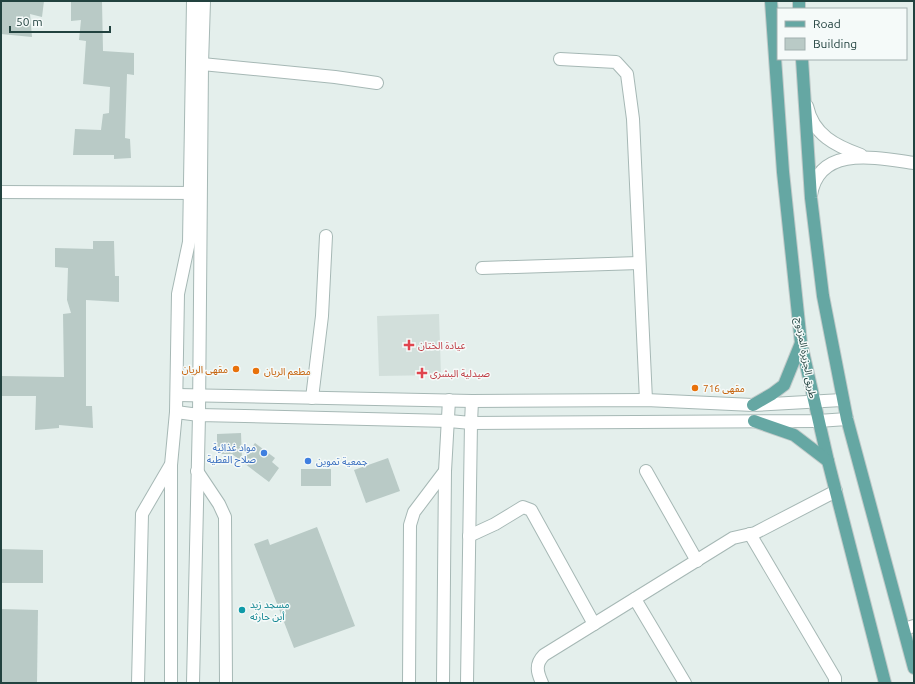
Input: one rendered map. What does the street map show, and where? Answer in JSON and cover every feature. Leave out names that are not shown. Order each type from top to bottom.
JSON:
[{"type":"main road","name":"طريق الجزيرة المزدوج","points":[[771,1],[783,172],[801,343],[818,421],[885,683]]},
{"type":"main road","points":[[802,60],[811,198],[823,296],[842,400],[909,628],[914,668]]},
{"type":"main road","points":[[753,405],[772,394],[784,384],[801,343]]},
{"type":"main road","points":[[754,421],[794,435],[828,461]]},
{"type":"street","points":[[193,1],[200,397],[193,683]]},
{"type":"street","points":[[171,683],[171,465],[177,395],[178,294],[189,242],[196,193],[204,1]]},
{"type":"street","points":[[560,59],[616,62],[627,74],[633,119],[646,400]]},
{"type":"street","points":[[202,64],[328,76],[376,84]]},
{"type":"street","points":[[803,90],[812,122],[828,140],[840,148],[864,156],[914,163]]},
{"type":"street","points":[[811,198],[813,184],[816,178],[831,164],[845,158],[864,156]]},
{"type":"street","points":[[1,192],[196,193]]},
{"type":"street","points":[[312,398],[322,316],[326,236]]},
{"type":"street","points":[[482,268],[639,263]]},
{"type":"street","points":[[177,395],[200,397],[472,401],[646,400],[753,405],[842,400]]},
{"type":"street","points":[[443,683],[445,471],[449,400]]},
{"type":"street","points":[[467,683],[472,401]]},
{"type":"street","points":[[176,412],[199,415],[449,421],[471,424],[847,420]]},
{"type":"street","points":[[138,683],[142,514],[171,465]]},
{"type":"street","points":[[197,471],[225,517],[226,683]]},
{"type":"street","points":[[409,683],[410,525],[414,512],[445,471]]},
{"type":"street","points":[[646,471],[697,561]]},
{"type":"street","points":[[542,683],[537,668],[540,658],[738,536],[750,534],[836,491]]},
{"type":"street","points":[[469,536],[495,524],[523,507],[528,507],[594,624]]},
{"type":"street","points":[[750,534],[835,678],[835,683]]},
{"type":"street","points":[[635,599],[685,683]]},
{"type":"shaded area","name":"عيادة الختان","points":[[439,314],[441,375],[379,376],[377,316]]},
{"type":"building","points":[[2,1],[44,1],[42,17],[30,14],[32,37],[1,34]]},
{"type":"building","points":[[71,1],[102,1],[103,51],[134,53],[134,75],[127,74],[125,138],[130,139],[131,158],[114,159],[114,155],[73,155],[75,129],[101,130],[103,114],[109,113],[110,87],[83,84],[86,41],[79,40],[81,20],[71,21]]},
{"type":"building","points":[[93,241],[114,241],[115,276],[119,276],[119,302],[86,300],[86,406],[92,406],[93,428],[59,425],[59,428],[35,430],[36,396],[1,396],[1,376],[64,377],[63,314],[71,313],[67,300],[68,268],[55,267],[55,248],[93,249]]},
{"type":"building","points":[[241,433],[242,460],[255,443],[275,458],[272,462],[279,468],[269,482],[232,454],[217,454],[217,434]]},
{"type":"building","points":[[388,458],[400,491],[366,503],[354,470]]},
{"type":"building","points":[[301,469],[331,469],[331,486],[301,486]]},
{"type":"building","points":[[317,527],[355,626],[294,648],[254,544],[268,539],[270,545]]},
{"type":"building","points":[[1,549],[43,550],[43,583],[1,583]]},
{"type":"building","points":[[1,609],[38,610],[37,683],[2,683]]},
{"type":"place","name":"عيادة الختان","points":[[409,345]]},
{"type":"place","name":"مقهى الريان","points":[[236,369]]},
{"type":"place","name":"مطعم الريان","points":[[256,371]]},
{"type":"place","name":"صيدلية البشرى","points":[[422,373]]},
{"type":"place","name":"مقهى 716","points":[[695,388]]},
{"type":"place","name":"مواد غذائية صلاح القطية","points":[[264,453]]},
{"type":"place","name":"جمعية تموين","points":[[308,461]]},
{"type":"place","name":"مسجد زيد أبن حارثه","points":[[242,610]]}]
